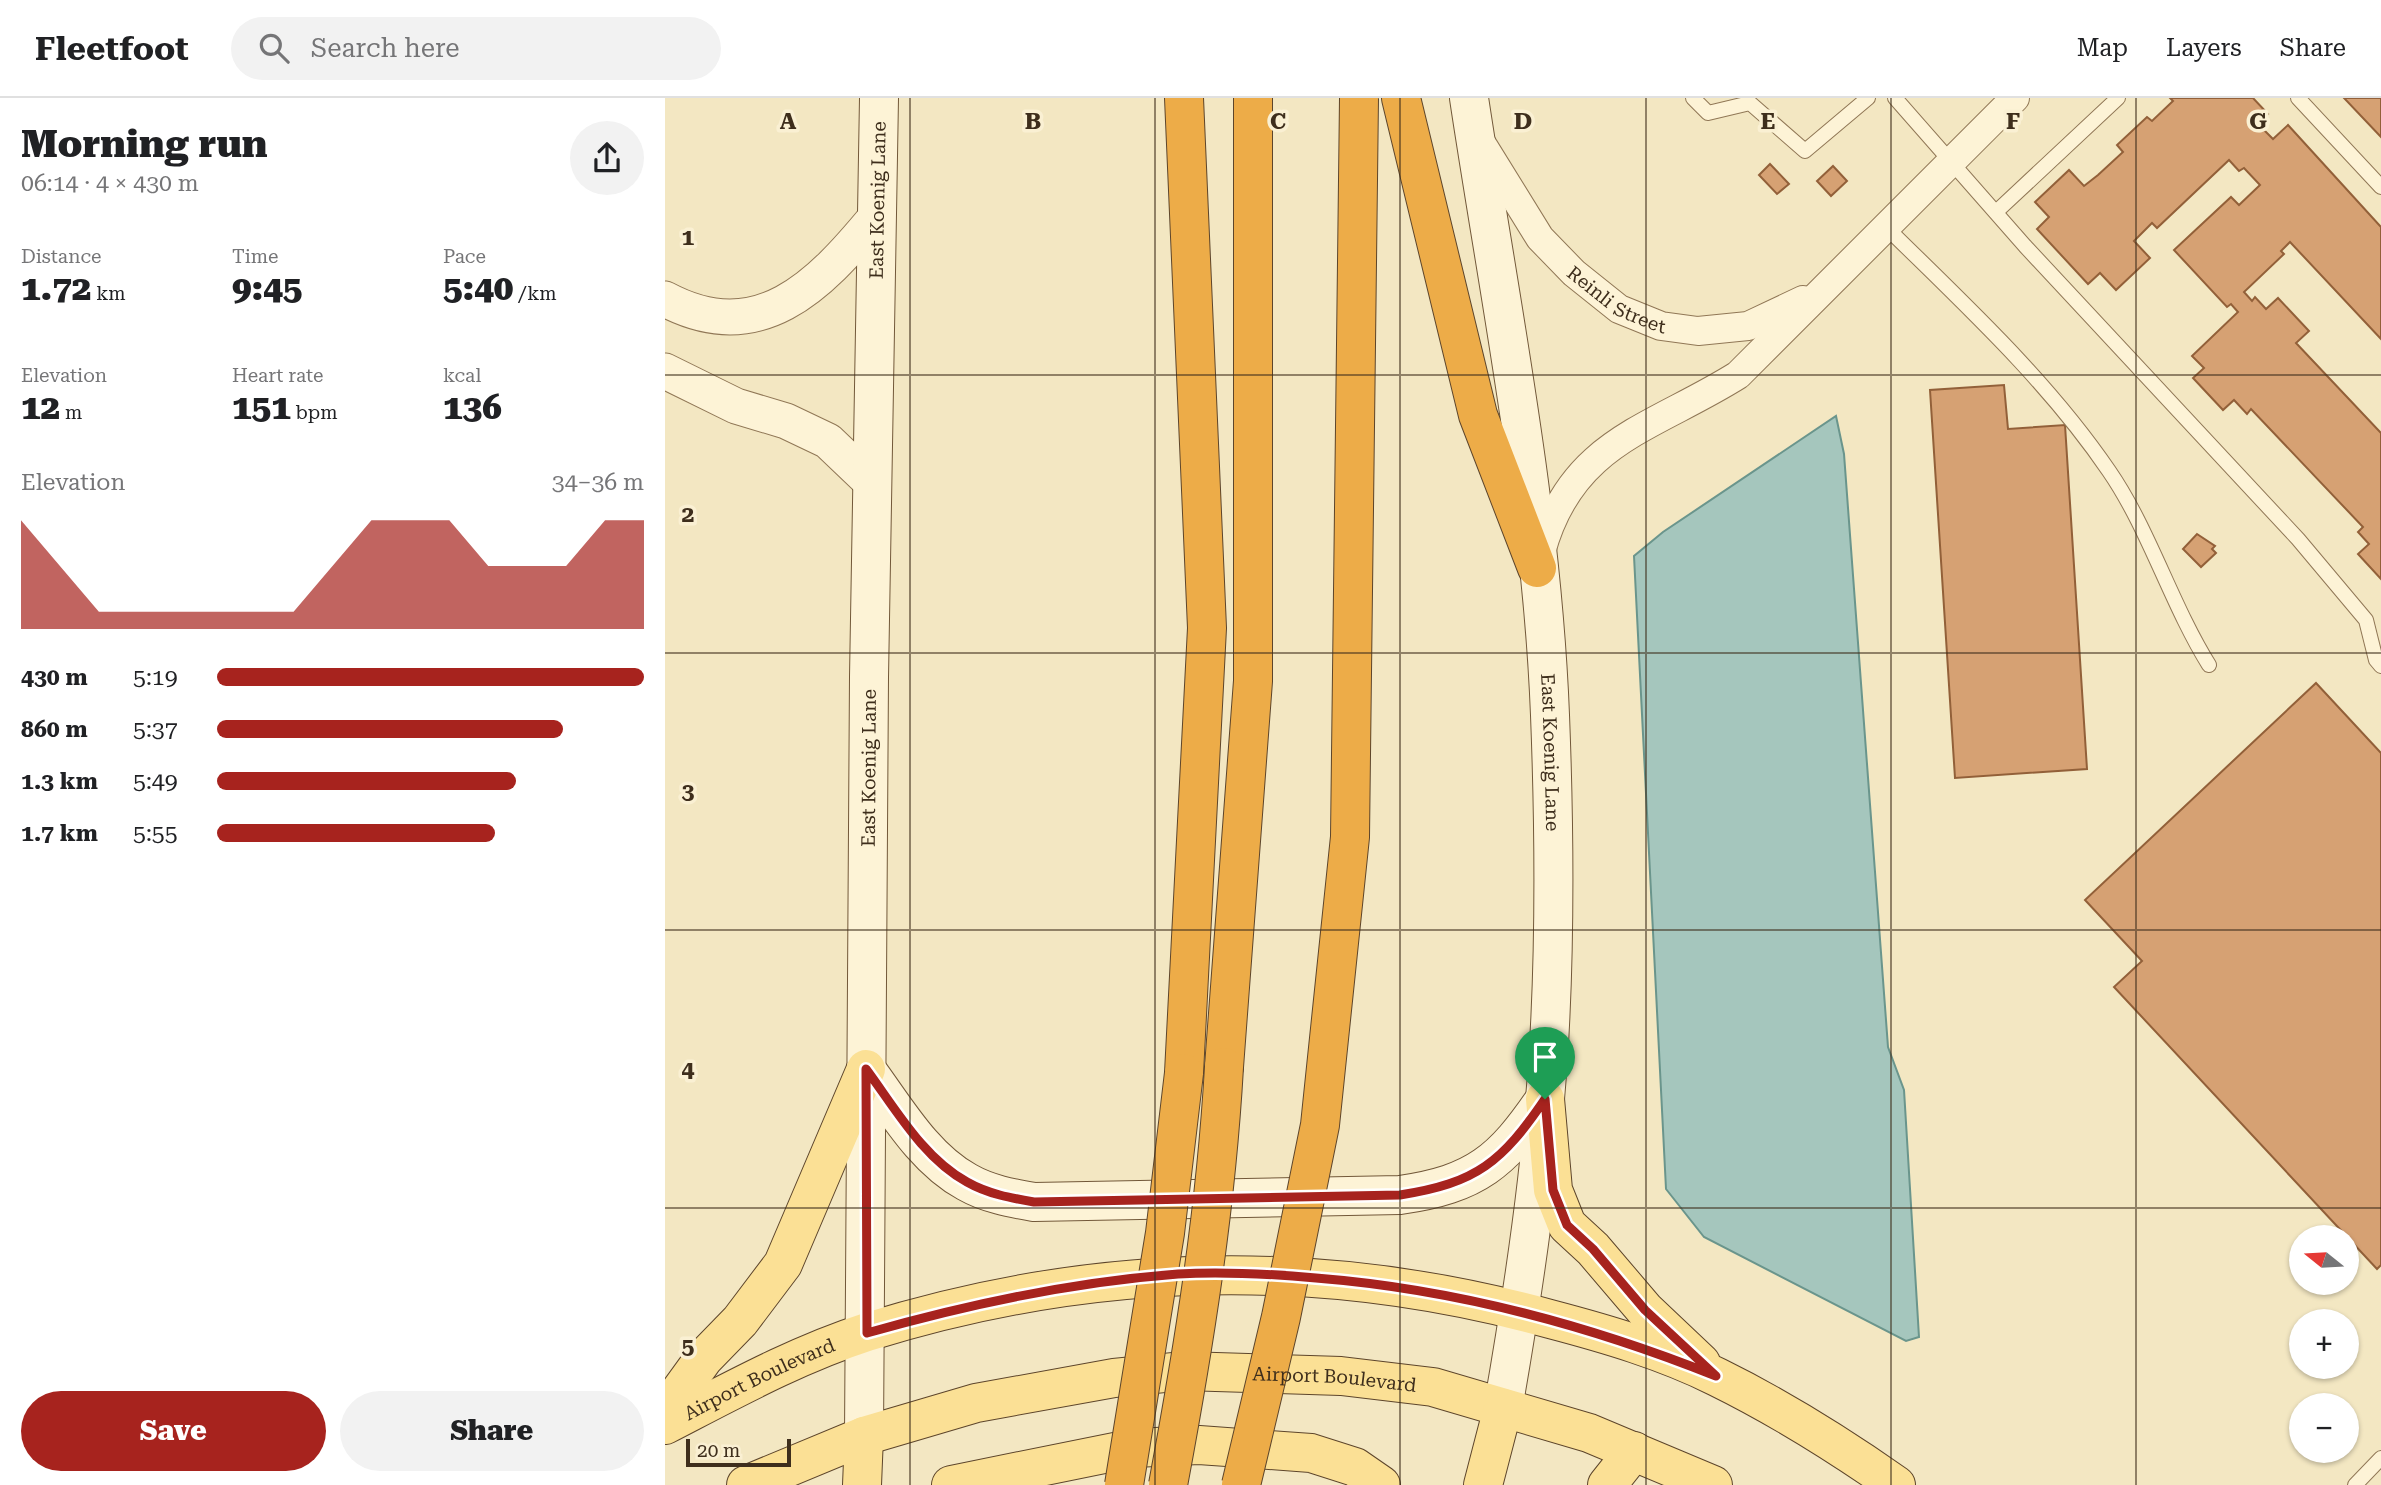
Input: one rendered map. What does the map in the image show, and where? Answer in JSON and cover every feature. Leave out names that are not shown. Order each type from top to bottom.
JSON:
[{"type":"highway","points":[[1124,1485],[1165,1233],[1184,1073],[1207,628],[1184,98]]},
{"type":"highway","points":[[1168,1485],[1197,1331],[1218,1171],[1253,681],[1253,98]]},
{"type":"highway","points":[[1241,1485],[1281,1317],[1321,1125],[1350,837],[1359,98]]},
{"type":"highway","points":[[1401,98],[1478,415],[1537,568]]},
{"type":"main road","name":"East Koenig Lane","points":[[864,1436],[867,1333],[866,1069],[872,482],[879,98]]},
{"type":"main road","name":"East Koenig Lane","points":[[1472,115],[1515,380],[1537,568],[1550,712],[1553,879],[1545,1099],[1520,1311],[1503,1408]]},
{"type":"main road","points":[[866,1069],[916,1136],[940,1163],[997,1195],[1034,1202],[1400,1195],[1439,1189],[1467,1178],[1498,1158],[1519,1138],[1545,1099]]},
{"type":"main road","points":[[665,1412],[704,1358],[740,1321],[783,1264],[866,1069]]},
{"type":"main road","points":[[1545,1099],[1553,1190],[1567,1225],[1593,1249],[1645,1310],[1716,1376]]},
{"type":"main road","name":"Airport Boulevard","points":[[665,1425],[795,1359],[867,1333],[952,1309],[1037,1293],[1181,1274],[1272,1275],[1371,1283],[1448,1294],[1606,1335],[1716,1376],[1820,1434],[1896,1485]]},
{"type":"main road","name":"Airport Boulevard","points":[[745,1485],[864,1436],[976,1403],[1041,1389],[1185,1371],[1300,1374],[1433,1387],[1589,1433],[1713,1485]]},
{"type":"main road","points":[[1483,1485],[1503,1408]]},
{"type":"main road","points":[[863,1485],[864,1436]]},
{"type":"main road","points":[[951,1485],[1133,1448],[1199,1446],[1311,1453],[1356,1467],[1381,1485]]},
{"type":"main road","points":[[1607,1485],[1634,1451]]},
{"type":"street","name":"Reinli Street","points":[[1537,568],[1549,523],[1583,471],[1610,446],[1701,398],[1738,375],[2015,98]]},
{"type":"street","name":"Reinli Street","points":[[1472,115],[1540,238],[1574,273],[1619,309],[1661,326],[1698,331],[1748,326],[1825,290]]},
{"type":"street","points":[[665,299],[684,309],[717,317],[753,316],[794,300],[830,271],[876,217]]},
{"type":"street","points":[[665,371],[736,406],[786,421],[828,441],[872,482]]},
{"type":"lane","points":[[1693,98],[1708,113],[1750,103],[1805,151],[1868,98]]},
{"type":"lane","points":[[1895,98],[1996,212],[2298,539],[2366,621],[2376,660],[2381,666]]},
{"type":"lane","points":[[1996,212],[2118,98]]},
{"type":"lane","points":[[2298,98],[2381,187]]},
{"type":"lane","points":[[1886,226],[2003,344],[2057,403],[2110,472],[2165,578],[2191,637],[2209,665]]},
{"type":"lane","points":[[2354,1485],[2381,1458]]},
{"type":"water","points":[[1836,416],[1844,454],[1888,1047],[1904,1090],[1919,1337],[1906,1341],[1704,1237],[1666,1189],[1634,556],[1663,532]]},
{"type":"building","points":[[2170,98],[2253,98],[2268,114],[2258,124],[2273,139],[2288,125],[2381,227],[2381,339],[2290,242],[2281,251],[2284,254],[2244,292],[2252,301],[2255,297],[2266,309],[2278,298],[2309,331],[2296,343],[2381,433],[2381,579],[2358,554],[2369,544],[2358,532],[2363,527],[2251,409],[2247,414],[2234,400],[2223,410],[2193,378],[2204,368],[2192,356],[2238,312],[2231,304],[2227,307],[2174,250],[2231,197],[2239,205],[2260,185],[2244,168],[2239,171],[2229,160],[2157,228],[2152,223],[2134,241],[2150,258],[2116,290],[2100,273],[2088,284],[2037,229],[2049,217],[2035,202],[2069,170],[2084,186],[2123,152],[2117,145],[2147,117],[2152,121],[2173,101]]},
{"type":"building","points":[[2344,98],[2381,98],[2381,137]]},
{"type":"building","points":[[1770,164],[1789,184],[1777,194],[1759,175]]},
{"type":"building","points":[[1833,166],[1847,181],[1831,196],[1817,181]]},
{"type":"building","points":[[2004,385],[2008,429],[2065,425],[2087,769],[1955,778],[1930,390]]},
{"type":"building","points":[[2197,534],[2215,546],[2212,549],[2216,553],[2201,567],[2183,549]]},
{"type":"building","points":[[2316,683],[2381,753],[2381,1265],[2377,1269],[2359,1250],[2359,1225],[2336,1225],[2114,987],[2142,961],[2085,900]]},
{"type":"route","points":[[866,1069],[916,1136],[940,1163],[967,1182],[997,1195],[1034,1202],[1400,1195],[1439,1189],[1467,1178],[1498,1158],[1519,1138],[1545,1099],[1553,1190],[1567,1225],[1593,1249],[1645,1310],[1716,1376],[1593,1331],[1448,1294],[1371,1283],[1272,1275],[1181,1274],[1092,1283],[952,1309],[867,1333],[866,1069]]}]
